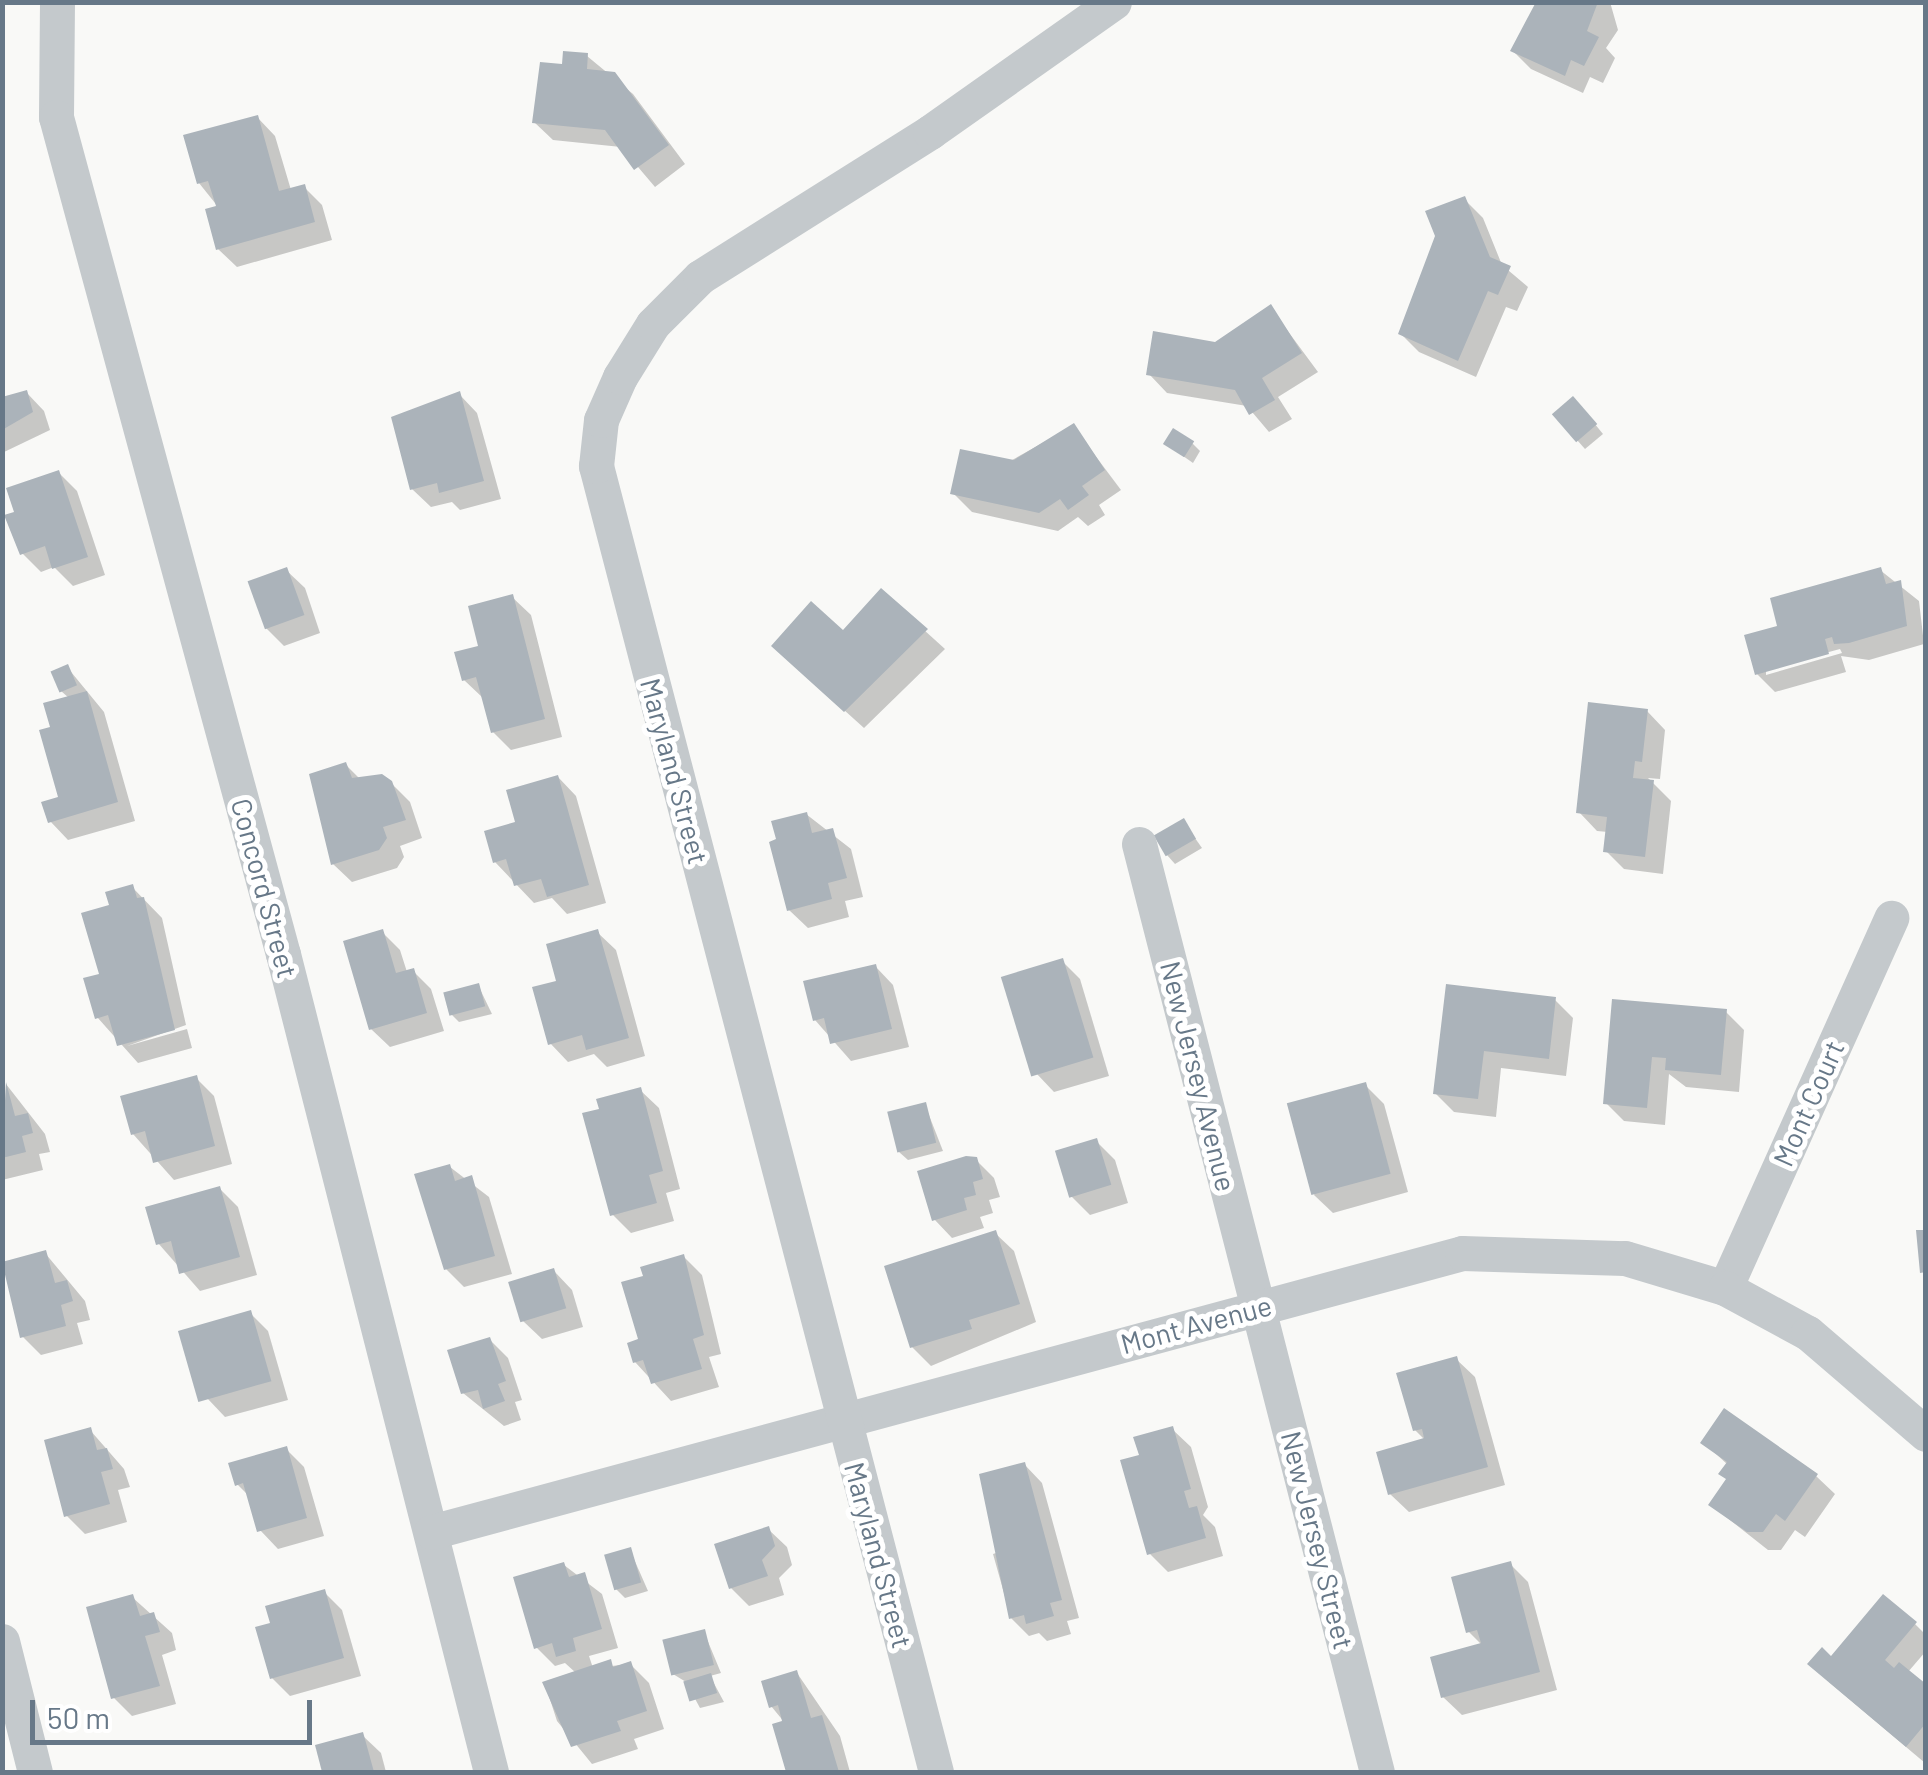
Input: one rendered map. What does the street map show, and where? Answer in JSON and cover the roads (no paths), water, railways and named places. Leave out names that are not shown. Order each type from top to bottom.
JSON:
[{"type":"street","name":"Concord Street","points":[[57,2],[56,116],[432,1532],[491,1772]]},
{"type":"street","name":"Maryland Street","points":[[936,1772],[596,466],[601,420],[652,324],[700,277],[930,132],[1114,2]]},
{"type":"street","name":"New Jersey Avenue","points":[[1140,844],[1259,1307]]},
{"type":"street","name":"Mont Court","points":[[1726,1288],[1891,918]]},
{"type":"street","name":"Mont Avenue","points":[[432,1532],[1462,1253],[1626,1258],[1726,1288],[1808,1334],[1926,1434]]},
{"type":"street","name":"New Jersey Street","points":[[1259,1307],[1377,1772]]},
{"type":"street","points":[[2,1642],[35,1772]]}]
